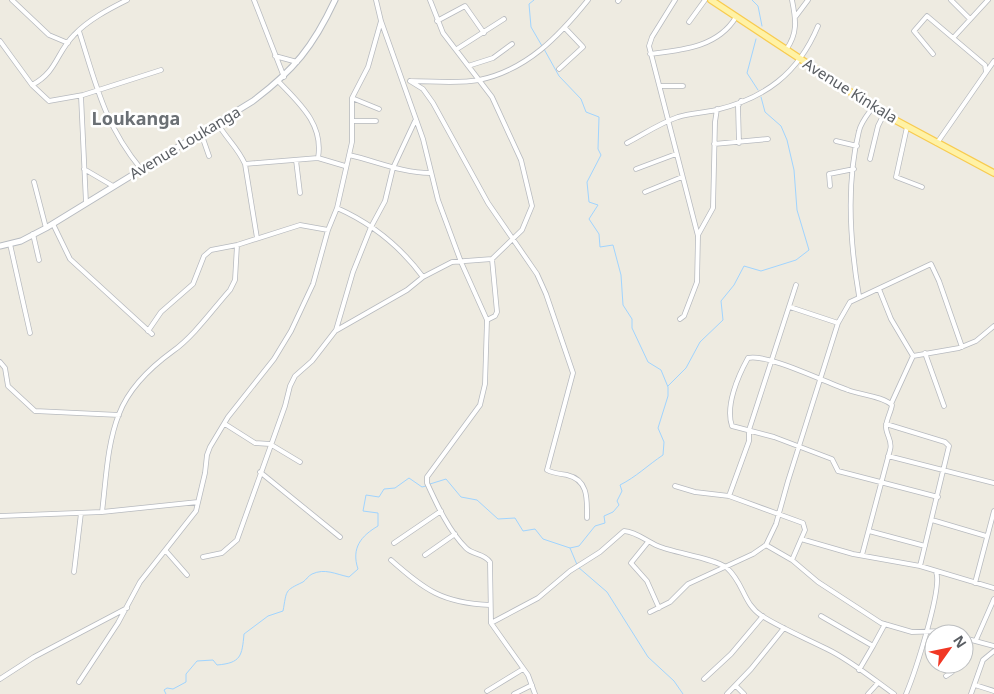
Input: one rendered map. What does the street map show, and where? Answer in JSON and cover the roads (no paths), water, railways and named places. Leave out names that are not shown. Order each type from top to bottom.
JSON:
[{"type":"main road","name":"Avenue Loukanga","points":[[0,246],[10,244],[53,224],[218,124],[278,81],[298,62],[324,22],[334,0]]},
{"type":"main road","name":"Avenue Kinkala","points":[[711,0],[884,114],[994,173]]},
{"type":"street","points":[[12,0],[49,34],[68,42]]},
{"type":"street","points":[[32,85],[43,79],[53,70],[68,42],[79,31],[120,2],[127,0]]},
{"type":"street","points":[[254,0],[284,76]]},
{"type":"street","points":[[376,0],[381,22],[423,140],[430,173],[461,262],[487,320],[485,384],[480,405],[427,477],[427,483],[441,511],[466,548],[486,556],[490,562],[491,623],[523,669],[532,684],[535,694]]},
{"type":"street","points":[[336,330],[407,290],[423,277],[452,262],[492,259],[522,230],[532,206],[521,160],[492,97],[443,32],[430,0]]},
{"type":"street","points":[[403,81],[478,80],[517,67],[543,49],[565,28],[588,0]]},
{"type":"street","points":[[675,0],[652,37],[649,46],[698,236],[697,282],[684,316],[680,319]]},
{"type":"street","points":[[689,22],[705,0]]},
{"type":"street","points":[[786,50],[793,40],[796,27],[796,16],[792,0]]},
{"type":"street","points":[[796,16],[808,0]]},
{"type":"street","points":[[951,0],[970,19]]},
{"type":"street","points":[[954,37],[988,0]]},
{"type":"street","points":[[437,21],[465,6],[484,34]]},
{"type":"street","points":[[933,54],[914,31],[927,16],[985,65],[986,72]]},
{"type":"street","points":[[650,54],[705,44],[724,33],[736,17]]},
{"type":"street","points":[[457,49],[484,34],[504,19]]},
{"type":"street","points":[[79,682],[127,608],[140,582],[162,557],[196,511],[205,473],[207,455],[225,424],[274,359],[291,331],[313,284],[328,230],[337,208],[353,121],[350,113],[352,98],[368,67],[381,22]]},
{"type":"street","points":[[627,143],[669,120],[742,101],[781,80],[800,60],[818,26]]},
{"type":"street","points":[[559,69],[583,46],[565,28]]},
{"type":"street","points":[[79,31],[97,91],[120,142],[142,169]]},
{"type":"street","points":[[0,41],[32,85],[49,101],[81,96],[161,70]]},
{"type":"street","points":[[468,66],[493,58],[512,44]]},
{"type":"street","points":[[275,56],[298,62]]},
{"type":"street","points":[[937,143],[994,61]]},
{"type":"street","points":[[278,81],[310,116],[320,142],[318,158]]},
{"type":"street","points":[[410,81],[423,89],[433,103],[488,203],[537,274],[546,294],[572,373],[547,470],[571,476],[583,485],[587,494],[587,518]]},
{"type":"street","points":[[660,86],[683,86]]},
{"type":"street","points":[[81,96],[86,203]]},
{"type":"street","points":[[352,98],[379,109]]},
{"type":"street","points":[[739,143],[738,106],[742,101]]},
{"type":"street","points":[[859,296],[852,239],[854,169],[860,128],[873,107]]},
{"type":"street","points":[[698,236],[713,210],[714,144],[717,109]]},
{"type":"street","points":[[870,159],[878,126],[884,114]]},
{"type":"street","points":[[353,121],[376,121]]},
{"type":"street","points":[[203,557],[222,553],[237,540],[292,381],[312,361],[336,330],[353,272],[372,226],[386,201],[393,168],[415,121]]},
{"type":"street","points":[[218,124],[226,137],[240,152],[245,164],[256,238]]},
{"type":"street","points":[[907,127],[896,177],[922,187]]},
{"type":"street","points":[[201,134],[209,156]]},
{"type":"street","points":[[714,144],[768,139]]},
{"type":"street","points":[[836,141],[857,146]]},
{"type":"street","points":[[636,168],[676,154]]},
{"type":"street","points":[[348,155],[380,162],[411,173],[430,173]]},
{"type":"street","points":[[245,164],[318,158],[345,166]]},
{"type":"street","points":[[296,160],[300,193]]},
{"type":"street","points":[[84,168],[113,186]]},
{"type":"street","points":[[830,186],[829,174],[854,169]]},
{"type":"street","points":[[645,192],[682,177]]},
{"type":"street","points":[[34,182],[46,228]]},
{"type":"street","points":[[337,208],[360,218],[372,226],[411,261],[423,277]]},
{"type":"street","points":[[53,224],[68,256],[152,334]]},
{"type":"street","points":[[148,331],[161,312],[193,284],[207,252],[237,245],[300,225],[317,226],[328,230]]},
{"type":"street","points":[[33,234],[39,260]]},
{"type":"street","points":[[10,244],[30,333]]},
{"type":"street","points":[[102,512],[119,415],[124,404],[154,365],[173,351],[230,290],[235,280],[237,245]]},
{"type":"street","points":[[487,320],[491,320],[497,312],[492,259]]},
{"type":"street","points":[[650,612],[676,598],[688,584],[753,554],[766,544],[779,514],[798,446],[845,306],[859,296],[879,289],[931,264],[939,281],[962,347]]},
{"type":"street","points":[[729,496],[796,285]]},
{"type":"street","points":[[879,289],[891,319],[912,356]]},
{"type":"street","points":[[790,307],[838,323]]},
{"type":"street","points":[[862,555],[891,445],[886,424],[892,407],[891,404],[912,356],[925,352],[953,350],[962,347],[976,341],[994,326]]},
{"type":"street","points":[[925,352],[944,406]]},
{"type":"street","points":[[891,404],[772,361],[748,358],[732,400],[730,420],[732,426],[743,431],[749,430],[832,459],[838,471],[938,497]]},
{"type":"street","points":[[0,362],[5,368],[8,386],[35,411],[119,415]]},
{"type":"street","points":[[225,424],[255,443],[270,444],[300,462]]},
{"type":"street","points":[[886,424],[947,442],[950,448],[920,566]]},
{"type":"street","points":[[888,456],[994,483]]},
{"type":"street","points":[[260,472],[340,537]]},
{"type":"street","points":[[675,486],[695,492],[729,496],[803,523],[804,530],[792,560]]},
{"type":"street","points":[[0,516],[102,512],[198,502]]},
{"type":"street","points":[[974,583],[994,510]]},
{"type":"street","points":[[394,543],[441,511]]},
{"type":"street","points":[[74,572],[81,513]]},
{"type":"street","points":[[932,520],[986,536]]},
{"type":"street","points":[[491,623],[538,598],[570,571],[600,552],[624,531],[633,531],[648,542],[725,567],[741,584],[748,604],[763,616],[827,649],[894,694]]},
{"type":"street","points":[[869,531],[925,546]]},
{"type":"street","points":[[425,555],[455,534]]},
{"type":"street","points":[[801,539],[862,555],[920,566],[994,588]]},
{"type":"street","points":[[648,542],[631,562],[647,581],[659,608]]},
{"type":"street","points":[[766,544],[792,560],[818,582],[885,624],[912,632],[924,632]]},
{"type":"street","points":[[166,551],[187,575]]},
{"type":"street","points":[[162,557],[170,557]]},
{"type":"street","points":[[390,560],[414,580],[439,596],[462,603],[490,605]]},
{"type":"street","points":[[928,624],[938,578],[936,572]]},
{"type":"street","points":[[994,599],[976,640],[994,646]]},
{"type":"street","points":[[0,679],[34,657],[127,608]]},
{"type":"street","points":[[704,679],[731,654],[763,616]]},
{"type":"street","points":[[821,616],[873,646]]},
{"type":"street","points":[[859,670],[885,624]]},
{"type":"street","points":[[727,694],[736,686],[784,628]]},
{"type":"street","points":[[906,694],[924,638]]},
{"type":"street","points":[[971,694],[983,660],[994,651]]},
{"type":"street","points":[[487,690],[523,669]]},
{"type":"street","points":[[868,694],[878,683]]},
{"type":"street","points":[[514,694],[532,684]]},
{"type":"street","points":[[975,685],[994,691]]},
{"type":"street","points":[[736,686],[744,694]]},
{"type":"waterway","points":[[534,0],[529,4],[531,27],[542,46]]},
{"type":"waterway","points":[[752,0],[758,6],[762,26]]},
{"type":"waterway","points":[[756,39],[747,73],[758,90]]},
{"type":"waterway","points":[[430,484],[446,479],[461,497],[477,500],[498,519],[515,518],[523,531],[535,529],[543,539],[570,548],[579,546],[595,526],[605,523],[604,516],[613,512],[619,505],[617,501],[622,491],[620,485],[663,455],[664,442],[658,428],[668,396],[668,387],[661,370],[648,362],[632,328],[632,319],[623,305],[621,275],[613,245],[600,247],[599,234],[589,219],[598,205],[589,202],[587,182],[601,155],[598,149],[599,117],[586,112],[581,99],[559,76],[544,49]]},
{"type":"waterway","points":[[668,386],[686,368],[700,342],[723,320],[721,301],[734,285],[744,266],[761,271],[796,260],[809,250],[797,210],[794,170],[787,140],[781,126],[765,112],[761,97]]},
{"type":"waterway","points":[[166,694],[164,690],[167,688],[173,689],[186,682],[186,674],[197,661],[213,660],[217,665],[236,660],[241,653],[244,634],[268,616],[283,611],[287,592],[292,587],[317,572],[335,573],[349,577],[358,569],[356,555],[359,543],[362,538],[378,526],[378,513],[363,511],[366,495],[379,497],[384,489],[395,488],[409,478],[422,487],[426,486]]},
{"type":"waterway","points":[[570,548],[578,567],[607,592],[648,657],[674,681],[683,694]]},
{"type":"district","name":"Loukanga","points":[[136,119]]}]
